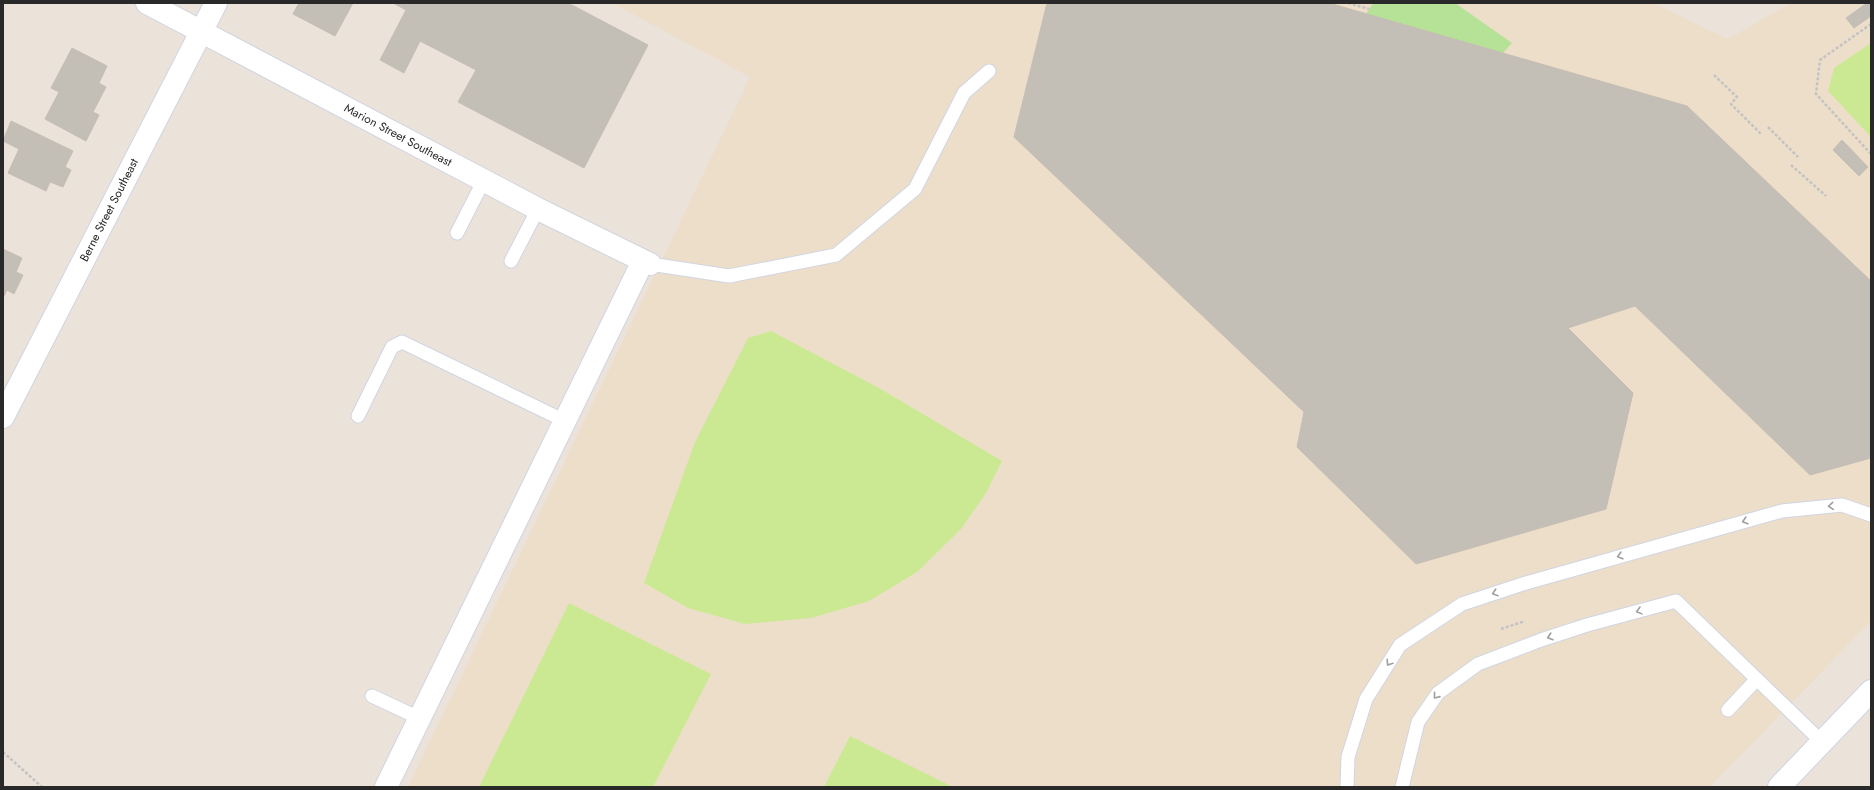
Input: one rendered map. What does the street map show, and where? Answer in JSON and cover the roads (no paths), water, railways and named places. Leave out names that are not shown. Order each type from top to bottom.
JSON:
[{"type":"street","name":"Marion Street Southeast","points":[[146,3],[538,209],[647,263]]},
{"type":"street","name":"Berne Street Southeast","points":[[3,417],[216,3]]},
{"type":"street","points":[[386,787],[565,421],[647,263]]},
{"type":"street","points":[[1779,787],[1871,691]]},
{"type":"lane","points":[[647,263],[730,276],[836,255],[915,189],[964,93],[990,71]]},
{"type":"lane","points":[[457,233],[484,180]]},
{"type":"lane","points":[[511,261],[538,209]]},
{"type":"lane","points":[[358,416],[392,347],[402,342],[565,421]]},
{"type":"lane","points":[[1347,787],[1348,757],[1366,699],[1400,645],[1462,604],[1526,583],[1782,511],[1842,505],[1871,515]]},
{"type":"lane","points":[[1402,787],[1418,722],[1438,693],[1478,664],[1541,640],[1587,625],[1676,601],[1756,680],[1822,742]]},
{"type":"lane","points":[[1728,710],[1756,680]]},
{"type":"lane","points":[[372,696],[420,718]]}]
